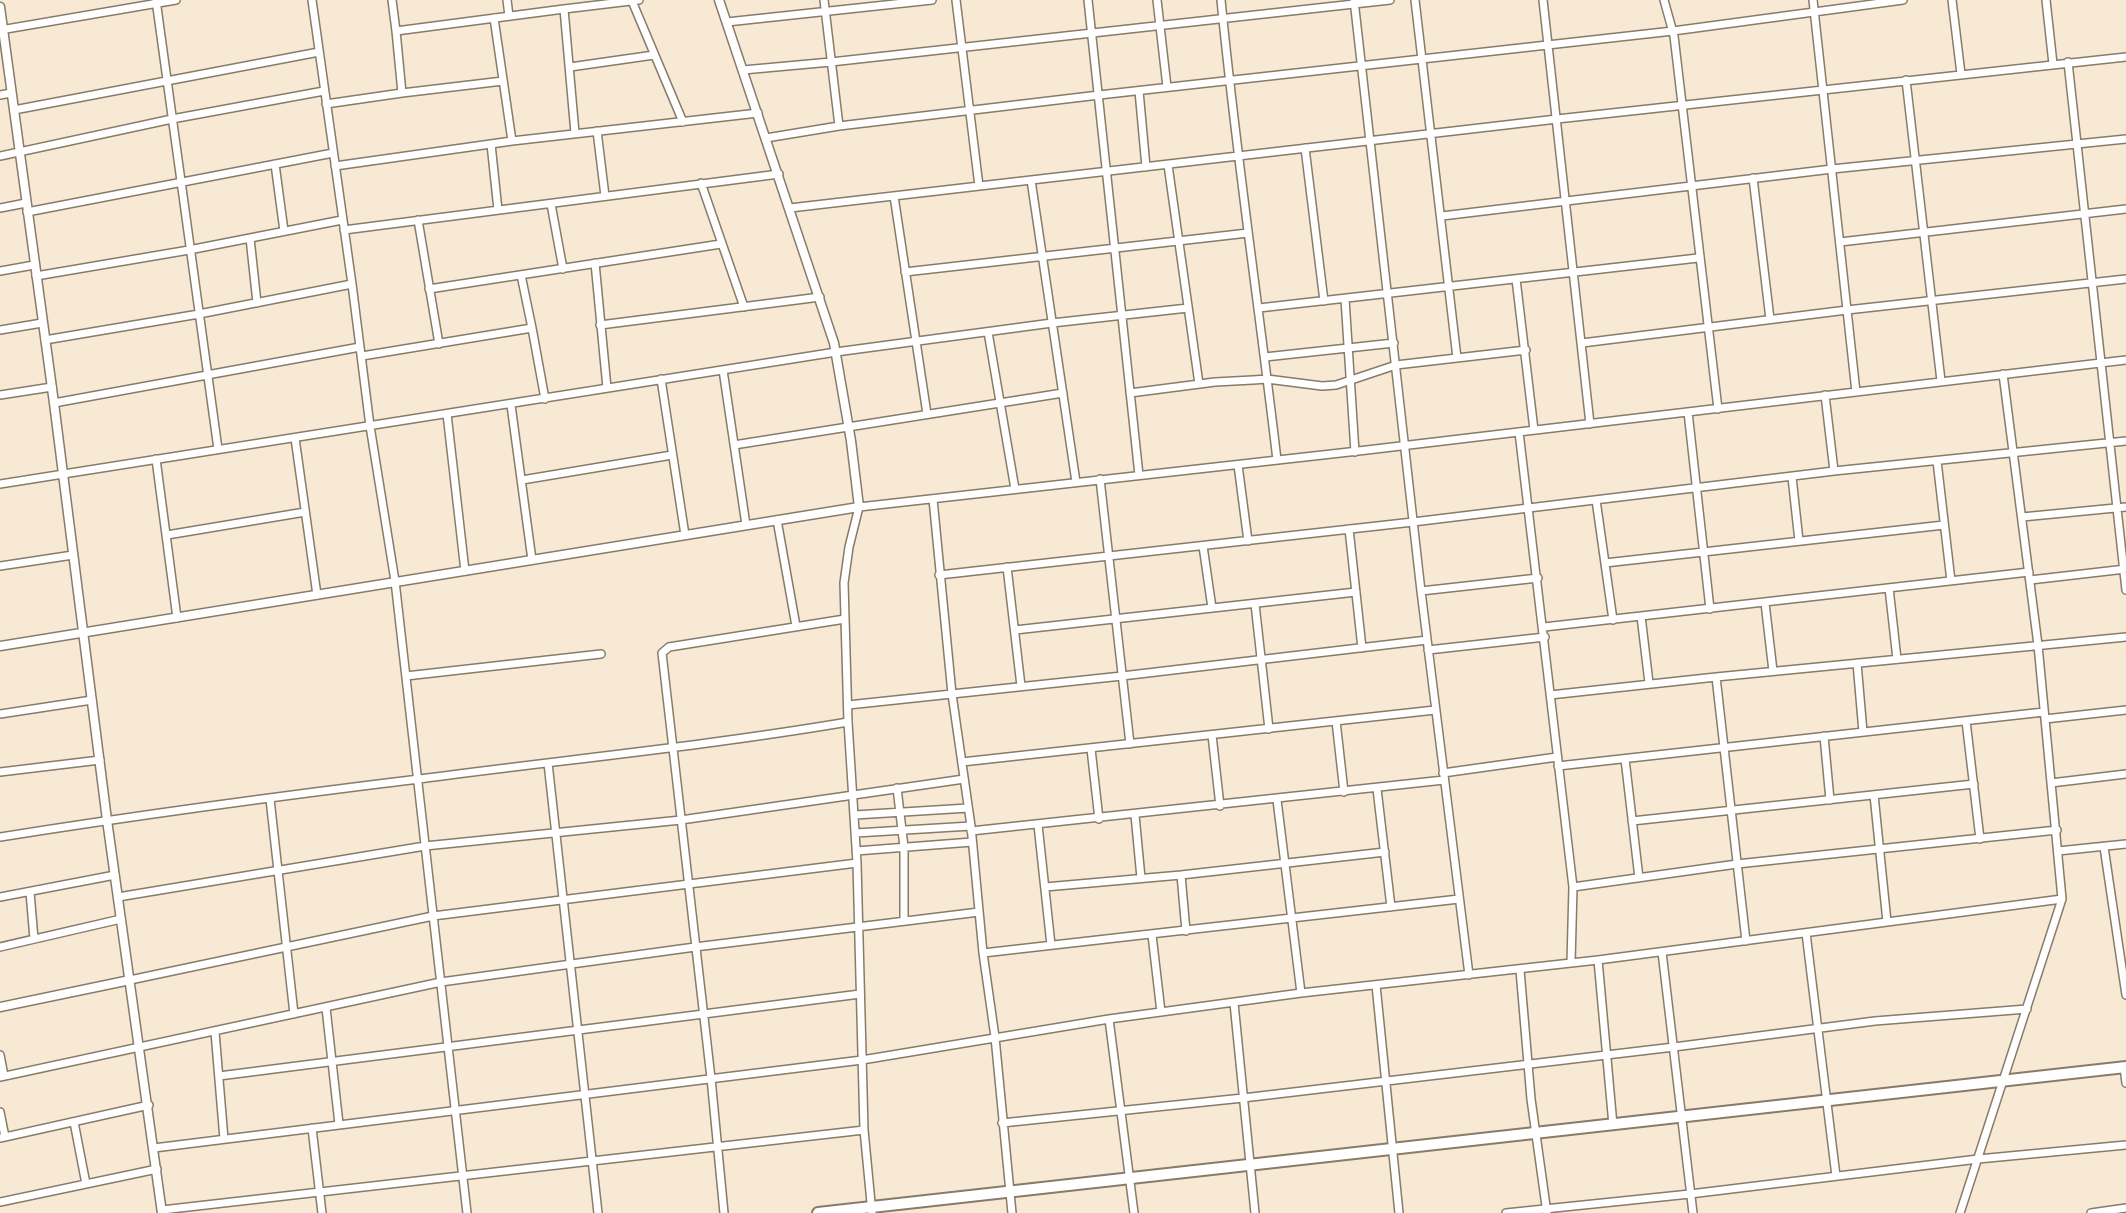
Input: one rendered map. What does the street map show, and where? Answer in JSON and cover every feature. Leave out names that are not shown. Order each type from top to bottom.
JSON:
[{"type":"main road","points":[[818,1213],[872,1210],[2125,1067]]},
{"type":"street","points":[[2,30],[176,0]]},
{"type":"street","points":[[312,0],[370,426],[395,582],[467,1213]]},
{"type":"street","points":[[392,0],[402,93]]},
{"type":"street","points":[[507,0],[509,16]]},
{"type":"street","points":[[719,0],[820,297],[836,352],[859,507],[846,563],[845,619],[848,722],[858,863],[864,1130],[872,1210]]},
{"type":"street","points":[[824,0],[839,126]]},
{"type":"street","points":[[727,22],[932,0]]},
{"type":"street","points":[[956,0],[979,187]]},
{"type":"street","points":[[1088,0],[1139,475]]},
{"type":"street","points":[[1157,0],[1167,88]]},
{"type":"street","points":[[1221,0],[1237,157],[1277,460]]},
{"type":"street","points":[[743,69],[831,62],[1390,0]]},
{"type":"street","points":[[1415,0],[1457,358]]},
{"type":"street","points":[[1543,0],[1590,424]]},
{"type":"street","points":[[1664,0],[1673,31],[1718,409]]},
{"type":"street","points":[[1813,0],[1856,392]]},
{"type":"street","points":[[766,138],[839,126],[1673,31],[1903,0]]},
{"type":"street","points":[[1952,0],[1961,74]]},
{"type":"street","points":[[2046,0],[2053,64]]},
{"type":"street","points":[[396,31],[636,1],[654,55],[682,122]]},
{"type":"street","points":[[156,2],[218,449]]},
{"type":"street","points":[[1354,2],[1435,710],[1469,975]]},
{"type":"street","points":[[0,7],[107,820],[162,1211],[864,1130]]},
{"type":"street","points":[[564,9],[575,134]]},
{"type":"street","points":[[494,18],[512,141]]},
{"type":"street","points":[[13,110],[319,52]]},
{"type":"street","points":[[570,67],[654,55]]},
{"type":"street","points":[[790,208],[1557,119],[2126,57]]},
{"type":"street","points":[[2068,62],[2126,590]]},
{"type":"street","points":[[1906,80],[1941,381]]},
{"type":"street","points":[[326,104],[503,81]]},
{"type":"street","points":[[0,156],[324,90]]},
{"type":"street","points":[[1139,91],[1146,167]]},
{"type":"street","points":[[0,95],[11,93]]},
{"type":"street","points":[[335,166],[512,141],[758,113]]},
{"type":"street","points":[[597,131],[605,196]]},
{"type":"street","points":[[1442,216],[1832,169],[2126,139]]},
{"type":"street","points":[[491,144],[498,210]]},
{"type":"street","points":[[1305,148],[1324,301]]},
{"type":"street","points":[[0,208],[27,208],[333,152]]},
{"type":"street","points":[[275,164],[284,231]]},
{"type":"street","points":[[1168,165],[1199,384]]},
{"type":"street","points":[[344,230],[779,174]]},
{"type":"street","points":[[1753,178],[1770,319]]},
{"type":"street","points":[[1031,180],[1076,482]]},
{"type":"street","points":[[701,183],[744,307]]},
{"type":"street","points":[[894,196],[927,414]]},
{"type":"street","points":[[551,204],[563,268]]},
{"type":"street","points":[[1840,242],[2126,209]]},
{"type":"street","points":[[36,276],[342,220]]},
{"type":"street","points":[[418,220],[439,344]]},
{"type":"street","points":[[905,272],[1248,233]]},
{"type":"street","points":[[250,238],[257,303]]},
{"type":"street","points":[[429,289],[722,244]]},
{"type":"street","points":[[1259,308],[1698,258]]},
{"type":"street","points":[[595,263],[607,388]]},
{"type":"street","points":[[0,271],[34,265]]},
{"type":"street","points":[[521,275],[545,399]]},
{"type":"street","points":[[1516,279],[1534,430]]},
{"type":"street","points":[[1582,343],[1707,326],[2126,279]]},
{"type":"street","points":[[45,340],[352,284]]},
{"type":"street","points":[[600,325],[820,297]]},
{"type":"street","points":[[1345,299],[1355,452]]},
{"type":"street","points":[[0,484],[836,352],[1188,308]]},
{"type":"street","points":[[0,330],[42,323]]},
{"type":"street","points":[[362,356],[532,328]]},
{"type":"street","points":[[988,332],[1015,489]]},
{"type":"street","points":[[1265,357],[1394,343]]},
{"type":"street","points":[[54,402],[360,347]]},
{"type":"street","points":[[1130,393],[1268,379],[1322,386],[1351,382],[1396,365],[1526,350]]},
{"type":"street","points":[[0,646],[859,507],[1355,452],[2126,360]]},
{"type":"street","points":[[723,370],[746,524]]},
{"type":"street","points":[[1960,1213],[2062,899],[2038,645],[2003,374]]},
{"type":"street","points":[[661,379],[685,534]]},
{"type":"street","points":[[0,395],[52,387]]},
{"type":"street","points":[[734,445],[1063,393]]},
{"type":"street","points":[[1825,395],[1834,471]]},
{"type":"street","points":[[511,405],[532,560]]},
{"type":"street","points":[[1688,412],[1710,609]]},
{"type":"street","points":[[447,414],[465,571]]},
{"type":"street","points":[[1519,432],[1573,887],[1571,963]]},
{"type":"street","points":[[295,438],[317,595]]},
{"type":"street","points":[[939,575],[1834,471],[2126,441]]},
{"type":"street","points":[[522,480],[672,455]]},
{"type":"street","points":[[156,459],[177,618]]},
{"type":"street","points":[[1937,461],[1951,581]]},
{"type":"street","points":[[1238,465],[1248,541]]},
{"type":"street","points":[[1792,477],[1799,541]]},
{"type":"street","points":[[1100,480],[1130,744]]},
{"type":"street","points":[[933,499],[952,694],[971,829],[1012,1213]]},
{"type":"street","points":[[1596,500],[1613,620]]},
{"type":"street","points":[[2022,517],[2126,507]]},
{"type":"street","points":[[167,535],[305,512]]},
{"type":"street","points":[[777,520],[796,626]]},
{"type":"street","points":[[1605,562],[1944,525]]},
{"type":"street","points":[[1349,529],[1362,648]]},
{"type":"street","points":[[1203,546],[1212,608]]},
{"type":"street","points":[[0,566],[73,555]]},
{"type":"street","points":[[1007,567],[1021,687]]},
{"type":"street","points":[[1544,627],[1951,581],[2125,570]]},
{"type":"street","points":[[1421,591],[1538,578]]},
{"type":"street","points":[[1889,589],[1897,659]]},
{"type":"street","points":[[1014,630],[1356,593]]},
{"type":"street","points":[[1765,603],[1773,671]]},
{"type":"street","points":[[1255,604],[1269,729]]},
{"type":"street","points":[[1641,616],[1649,683]]},
{"type":"street","points":[[724,1213],[662,657],[664,649],[845,619]]},
{"type":"street","points":[[1428,650],[1545,637]]},
{"type":"street","points":[[1550,695],[2126,637]]},
{"type":"street","points":[[848,705],[1427,640]]},
{"type":"street","points":[[406,676],[601,654]]},
{"type":"street","points":[[1857,663],[1863,732]]},
{"type":"street","points":[[1716,677],[1746,941]]},
{"type":"street","points":[[0,714],[92,700]]},
{"type":"street","points":[[962,762],[1435,710]]},
{"type":"street","points":[[1558,766],[1966,721],[2126,710]]},
{"type":"street","points":[[1336,721],[1344,792]]},
{"type":"street","points":[[1966,721],[1980,839]]},
{"type":"street","points":[[0,837],[107,820],[418,779],[740,740],[848,722]]},
{"type":"street","points":[[1212,735],[1220,806]]},
{"type":"street","points":[[1824,736],[1830,800]]},
{"type":"street","points":[[1091,749],[1099,819]]},
{"type":"street","points":[[856,833],[1038,825],[1277,800],[1377,789],[1557,757]]},
{"type":"street","points":[[1625,759],[1639,878]]},
{"type":"street","points":[[0,772],[100,760]]},
{"type":"street","points":[[548,763],[598,1213]]},
{"type":"street","points":[[2052,783],[2126,774]]},
{"type":"street","points":[[118,897],[425,846],[681,820],[964,779]]},
{"type":"street","points":[[1632,821],[1974,784]]},
{"type":"street","points":[[897,788],[904,847],[904,921]]},
{"type":"street","points":[[1377,789],[1391,907]]},
{"type":"street","points":[[1874,795],[1887,922]]},
{"type":"street","points":[[270,799],[295,1014]]},
{"type":"street","points":[[1277,800],[1301,993]]},
{"type":"street","points":[[855,816],[968,808]]},
{"type":"street","points":[[1135,815],[1141,878]]},
{"type":"street","points":[[1038,825],[1051,945]]},
{"type":"street","points":[[1573,887],[1737,864],[2057,830]]},
{"type":"street","points":[[856,851],[972,842]]},
{"type":"street","points":[[2058,851],[2126,844]]},
{"type":"street","points":[[2104,847],[2126,995]]},
{"type":"street","points":[[1045,887],[1385,852]]},
{"type":"street","points":[[0,1007],[433,916],[858,863]]},
{"type":"street","points":[[0,898],[115,875]]},
{"type":"street","points":[[1181,875],[1186,931]]},
{"type":"street","points":[[30,892],[34,939]]},
{"type":"street","points":[[983,953],[1459,899]]},
{"type":"street","points":[[154,1148],[862,1060],[1109,1019],[1301,993],[1520,970],[2062,899]]},
{"type":"street","points":[[0,1055],[2,1077],[441,982],[979,912]]},
{"type":"street","points":[[0,947],[121,919]]},
{"type":"street","points":[[1807,933],[1836,1176]]},
{"type":"street","points":[[1152,935],[1161,1012]]},
{"type":"street","points":[[1662,952],[1693,1213]]},
{"type":"street","points":[[1598,960],[1613,1125]]},
{"type":"street","points":[[1520,970],[1535,1133],[1546,1210]]},
{"type":"street","points":[[1376,985],[1399,1213]]},
{"type":"street","points":[[219,1076],[860,994]]},
{"type":"street","points":[[1234,1003],[1255,1213]]},
{"type":"street","points":[[326,1008],[339,1124]]},
{"type":"street","points":[[1002,1123],[1243,1098],[1923,1016],[2027,1009]]},
{"type":"street","points":[[1109,1019],[1134,1213]]},
{"type":"street","points":[[215,1032],[224,1139]]},
{"type":"street","points":[[2125,1067],[2126,1083]]},
{"type":"street","points":[[0,1112],[3,1137],[149,1105]]},
{"type":"street","points":[[74,1122],[86,1184]]},
{"type":"street","points":[[312,1128],[322,1213]]},
{"type":"street","points":[[1506,1213],[2126,1144]]},
{"type":"street","points":[[6,1213],[2,1202],[157,1169]]},
{"type":"street","points":[[2091,1213],[2126,1208]]}]
